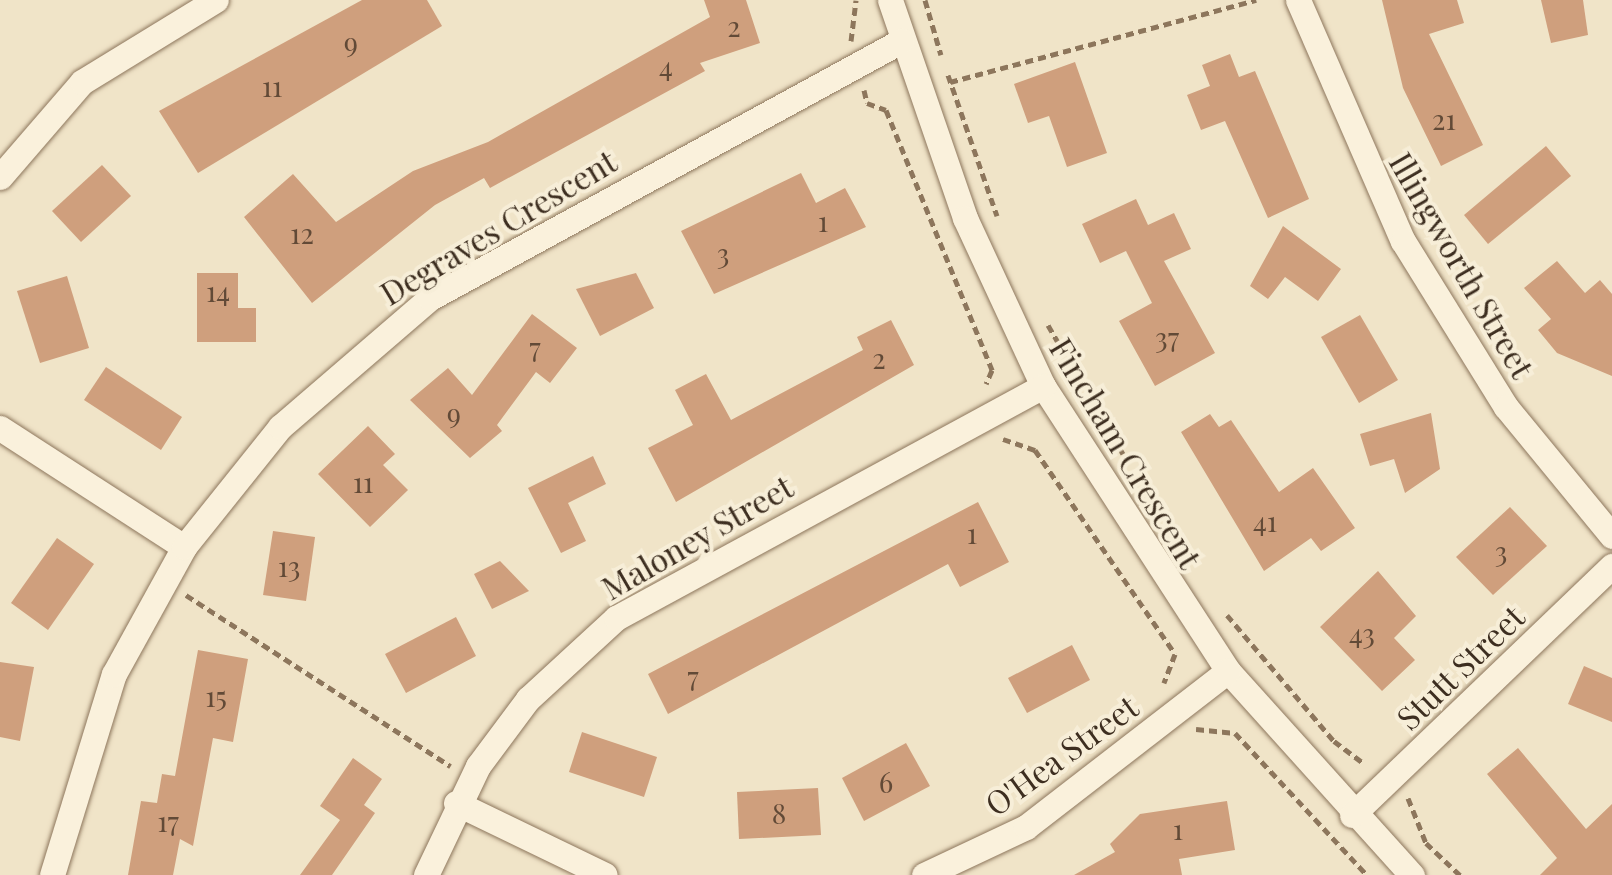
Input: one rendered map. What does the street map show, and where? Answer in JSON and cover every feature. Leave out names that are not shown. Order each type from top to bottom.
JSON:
[{"type":"street","points":[[0,176],[82,82],[216,0]]},
{"type":"street","name":"Fincham Crescent","points":[[890,0],[965,218],[1043,386],[1228,671],[1352,814],[1412,875]]},
{"type":"street","name":"Illingworth Street","points":[[1298,0],[1403,241],[1506,406],[1612,536]]},
{"type":"street","name":"Degraves Crescent","points":[[52,875],[95,719],[162,580],[280,426],[430,298],[902,41]]},
{"type":"street","name":"Maloney Street","points":[[426,875],[456,802],[528,700],[616,618],[1043,386]]},
{"type":"street","points":[[0,428],[184,547]]},
{"type":"street","name":"Stutt Street","points":[[1352,814],[1612,566]]},
{"type":"street","name":"O'Hea Street","points":[[924,875],[1026,826],[1228,671]]},
{"type":"street","points":[[456,802],[605,875]]},
{"type":"path","points":[[849,36],[856,0]]},
{"type":"path","points":[[925,0],[950,82],[1005,232]]},
{"type":"path","points":[[950,82],[1256,0]]},
{"type":"path","points":[[867,103],[886,110],[992,370],[981,394]]},
{"type":"path","points":[[1045,320],[1134,473]]},
{"type":"path","points":[[1003,438],[1036,450],[1175,654],[1164,682]]},
{"type":"path","points":[[162,580],[470,779]]},
{"type":"path","points":[[1221,608],[1334,742],[1418,806],[1426,842],[1460,875]]},
{"type":"path","points":[[1197,730],[1236,734],[1367,875]]},
{"type":"building","points":[[362,0],[427,0],[442,26],[198,173],[159,111]]},
{"type":"building","points":[[704,0],[746,0],[760,43],[700,63],[705,71],[490,188],[484,178],[435,205],[312,303],[244,217],[293,174],[336,222],[413,171],[488,142],[710,17]]},
{"type":"building","points":[[1382,0],[1457,0],[1464,23],[1429,34],[1483,145],[1441,166],[1403,88]]},
{"type":"building","points":[[1541,0],[1583,0],[1588,35],[1551,43]]},
{"type":"building","points":[[1230,54],[1239,77],[1255,71],[1309,199],[1268,218],[1225,121],[1201,130],[1187,95],[1210,86],[1202,65]]},
{"type":"building","points":[[1075,62],[1107,153],[1067,167],[1049,116],[1028,123],[1014,84]]},
{"type":"building","points":[[1546,146],[1571,176],[1488,244],[1464,215]]},
{"type":"building","points":[[102,165],[131,196],[81,242],[52,211]]},
{"type":"building","points":[[801,173],[816,203],[845,188],[866,227],[714,294],[681,231]]},
{"type":"building","points":[[1136,199],[1148,225],[1174,213],[1191,249],[1164,261],[1215,353],[1155,386],[1119,321],[1152,303],[1126,251],[1100,263],[1082,224]]},
{"type":"building","points":[[1283,226],[1341,269],[1318,301],[1285,277],[1268,299],[1250,286]]},
{"type":"building","points":[[1557,261],[1585,293],[1600,280],[1612,294],[1612,376],[1557,353],[1538,330],[1551,319],[1524,288]]},
{"type":"building","points":[[197,273],[238,273],[238,308],[256,308],[256,342],[197,342]]},
{"type":"building","points":[[636,273],[654,308],[600,336],[576,289]]},
{"type":"building","points":[[67,276],[89,348],[40,363],[17,291]]},
{"type":"building","points":[[532,314],[577,348],[550,383],[536,372],[497,425],[502,431],[470,458],[410,400],[448,368],[472,395]]},
{"type":"building","points":[[1360,315],[1398,380],[1359,403],[1321,337]]},
{"type":"building","points":[[891,320],[914,365],[676,502],[648,448],[693,425],[675,390],[706,374],[731,420],[863,350],[857,337]]},
{"type":"building","points":[[106,367],[182,417],[161,450],[84,400]]},
{"type":"building","points":[[1431,413],[1440,469],[1405,493],[1394,459],[1370,466],[1360,434]]},
{"type":"building","points":[[1210,414],[1219,427],[1231,420],[1279,492],[1313,468],[1355,528],[1321,551],[1311,538],[1264,571],[1181,432]]},
{"type":"building","points":[[368,426],[395,454],[383,465],[408,490],[370,527],[318,474]]},
{"type":"building","points":[[593,456],[606,484],[568,503],[586,541],[561,553],[528,488]]},
{"type":"building","points":[[978,502],[1009,562],[960,587],[948,564],[668,714],[648,674]]},
{"type":"building","points":[[1510,507],[1547,546],[1493,595],[1456,557]]},
{"type":"building","points":[[273,531],[315,537],[306,601],[263,595]]},
{"type":"building","points":[[57,538],[94,564],[48,630],[11,603]]},
{"type":"building","points":[[500,561],[529,591],[492,609],[474,574]]},
{"type":"building","points":[[1378,571],[1416,616],[1394,638],[1415,660],[1382,691],[1320,627]]},
{"type":"building","points":[[456,617],[476,656],[406,693],[385,654]]},
{"type":"building","points":[[1072,645],[1090,680],[1027,713],[1008,678]]},
{"type":"building","points":[[198,650],[248,659],[233,742],[213,738],[193,846],[180,839],[173,875],[128,875],[141,801],[157,803],[162,774],[175,776]]},
{"type":"building","points":[[0,662],[34,667],[20,741],[0,737]]},
{"type":"building","points":[[1584,666],[1612,678],[1612,722],[1568,704]]},
{"type":"building","points":[[582,732],[657,757],[644,797],[569,772]]},
{"type":"building","points":[[906,743],[930,786],[864,821],[842,778]]},
{"type":"building","points":[[1518,748],[1586,829],[1612,804],[1612,875],[1540,875],[1557,858],[1487,774]]},
{"type":"building","points":[[353,758],[382,779],[364,805],[375,813],[332,875],[300,875],[340,820],[320,806]]},
{"type":"building","points":[[818,788],[821,835],[739,839],[737,792]]},
{"type":"building","points":[[1227,801],[1235,850],[1179,859],[1182,875],[1074,875],[1115,852],[1110,844],[1140,814]]}]
